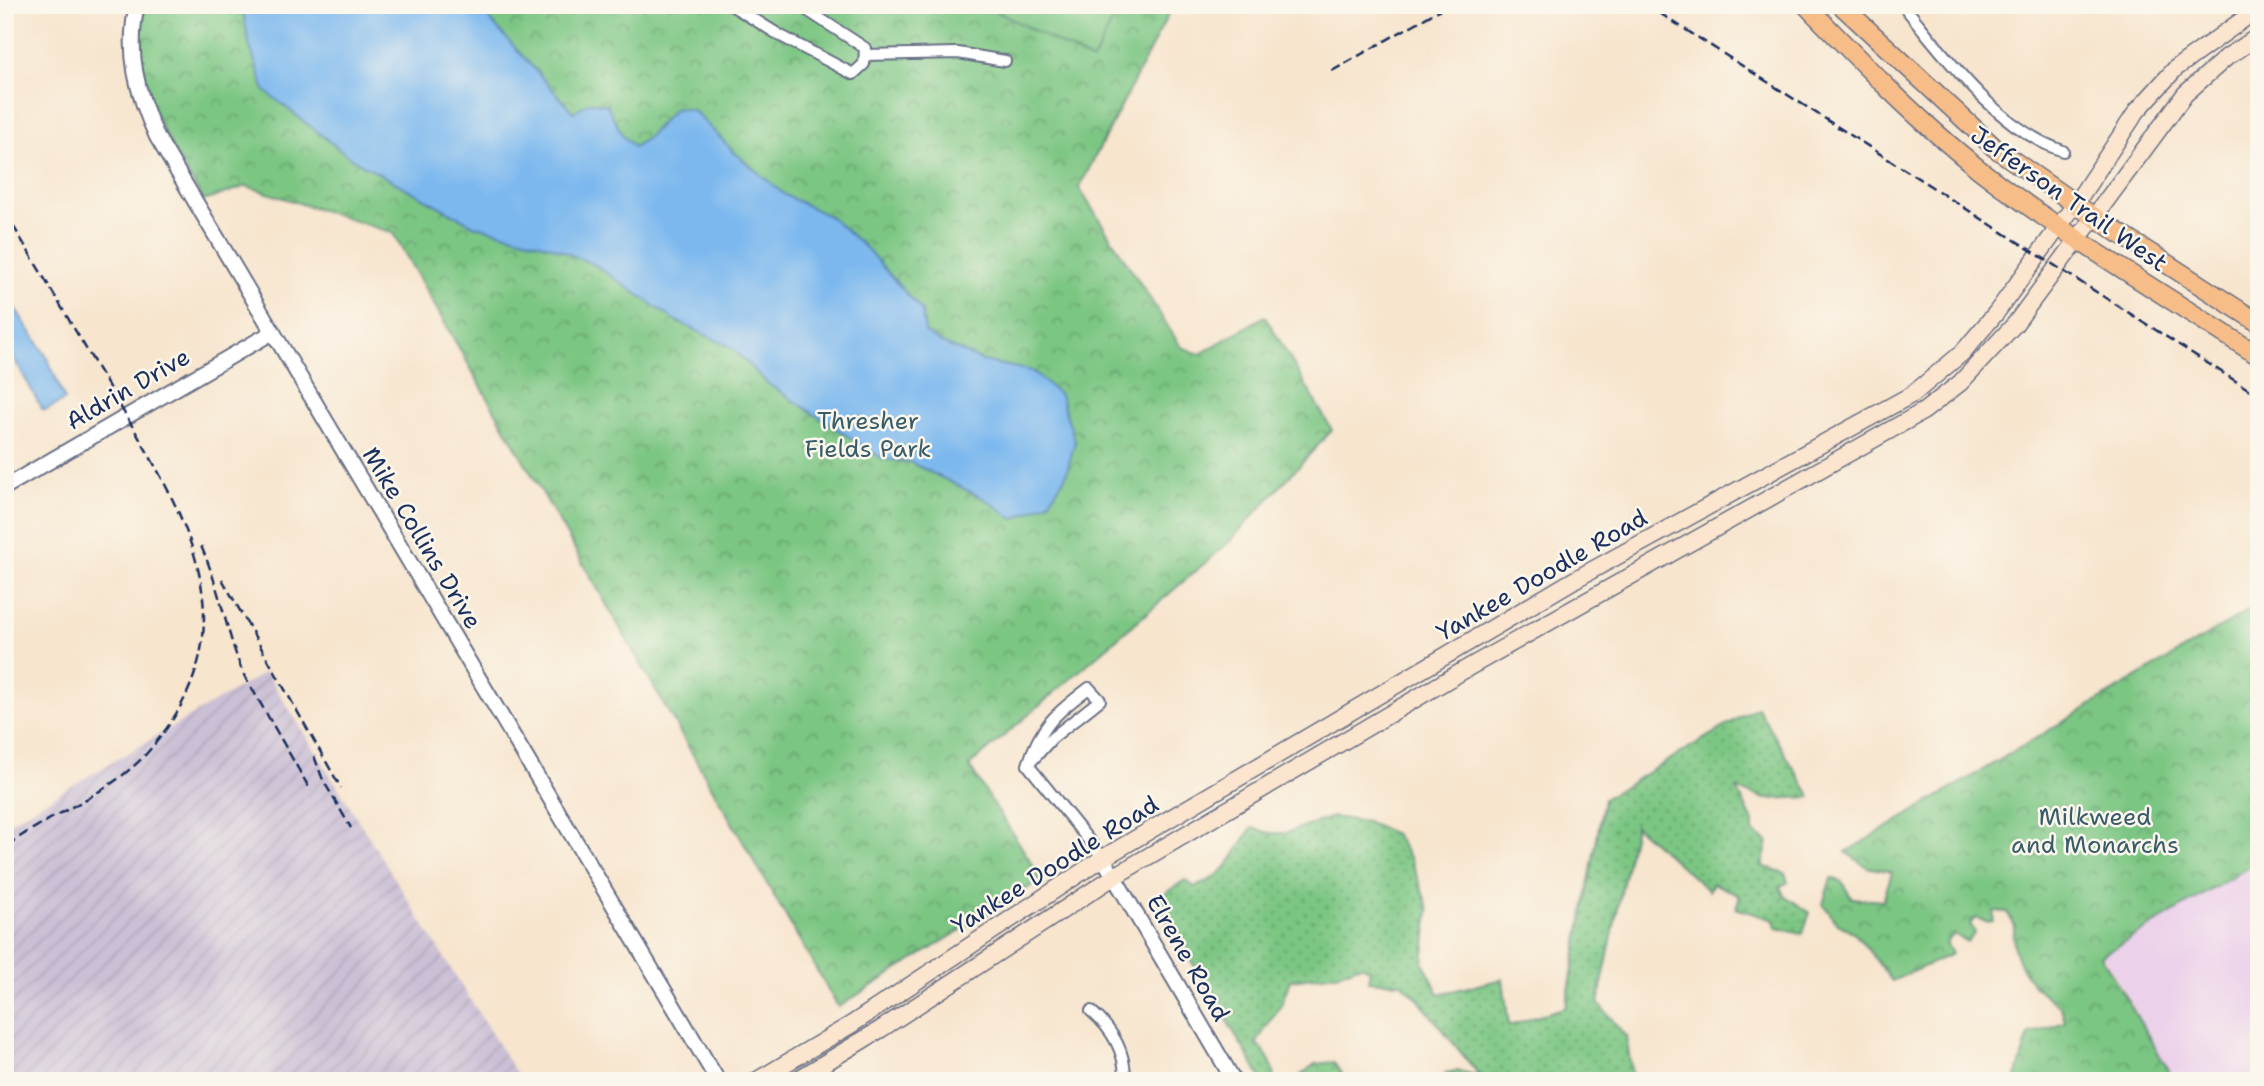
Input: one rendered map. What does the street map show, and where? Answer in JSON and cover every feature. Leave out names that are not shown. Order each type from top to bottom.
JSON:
[{"type":"main road","name":"Jefferson Trail West","points":[[1806,5],[1936,133],[1979,169],[2078,239],[2259,355]]},
{"type":"main road","name":"Jefferson Trail West","points":[[1841,5],[1995,148],[2094,217],[2259,323]]},
{"type":"main road","name":"Yankee Doodle Road","points":[[755,1081],[852,1024],[1104,858],[1574,580],[1913,394],[1962,353],[1997,313],[2076,203],[2137,111],[2176,68],[2259,8]]},
{"type":"main road","name":"Yankee Doodle Road","points":[[795,1081],[1005,950],[1115,876],[1535,630],[1886,435],[1941,399],[1996,347],[2185,94],[2227,57],[2259,36]]},
{"type":"main road","points":[[1713,530],[1710,524],[1717,515],[1864,429],[1868,421]]},
{"type":"main road","points":[[1535,630],[1536,622],[1674,540],[1685,530],[1685,520]]},
{"type":"main road","points":[[771,1081],[852,1024]]},
{"type":"street","name":"Mike Collins Drive","points":[[137,5],[132,48],[143,107],[157,137],[718,1081]]},
{"type":"street","points":[[731,5],[781,37],[853,74],[864,64],[865,48],[799,5]]},
{"type":"street","points":[[1903,5],[1969,86],[2044,145],[2063,151]]},
{"type":"street","points":[[864,55],[958,53],[1005,61]]},
{"type":"street","name":"Aldrin Drive","points":[[5,487],[273,332]]},
{"type":"street","points":[[1088,688],[1100,700],[1052,738],[1028,765],[1037,736],[1064,706],[1088,688]]},
{"type":"street","points":[[1028,765],[1104,858]]},
{"type":"street","name":"Elrene Road","points":[[1104,858],[1234,1081]]},
{"type":"street","points":[[1091,1011],[1105,1024],[1120,1048],[1125,1081]]},
{"type":"shaded area","points":[[266,672],[521,1081],[5,1081],[5,825]]},
{"type":"shaded area","points":[[2259,861],[2259,1081],[2176,1081],[2103,955]]},
{"type":"green space","name":"Thresher Fields Park","points":[[146,5],[1173,5],[1079,188],[1181,347],[1200,354],[1265,316],[1332,430],[1228,543],[969,766],[1042,879],[838,1007],[393,233],[246,186],[204,201],[164,132],[145,83],[140,58],[140,32]]},
{"type":"green space","points":[[984,5],[1120,5],[1093,61]]},
{"type":"green space","name":"Milkweed and Monarchs","points":[[2253,608],[2259,625],[2259,861],[2101,956],[2175,1081],[2015,1081],[2029,1034],[2065,1022],[2061,1007],[2032,983],[2019,963],[2015,951],[2015,926],[2007,912],[1994,911],[1993,921],[1986,922],[1976,918],[1970,923],[1975,933],[1967,942],[1954,934],[1946,943],[1952,954],[1892,981],[1855,933],[1838,924],[1823,904],[1831,878],[1841,881],[1852,898],[1883,901],[1892,872],[1867,867],[1846,852]]},
{"type":"green space","points":[[1757,707],[1811,797],[1766,799],[1737,789],[1753,822],[1753,832],[1768,842],[1762,866],[1785,873],[1788,882],[1780,887],[1784,895],[1810,913],[1802,934],[1776,928],[1774,920],[1736,908],[1740,896],[1713,883],[1709,891],[1635,826],[1598,1003],[1626,1036],[1633,1081],[1447,1081],[1445,1073],[1458,1071],[1480,1076],[1402,983],[1368,981],[1370,969],[1361,965],[1337,974],[1290,980],[1281,1005],[1256,1043],[1267,1056],[1273,1070],[1274,1081],[1263,1081],[1155,900],[1185,880],[1194,887],[1216,877],[1229,864],[1252,828],[1270,833],[1285,833],[1333,817],[1367,822],[1395,834],[1411,860],[1429,910],[1423,962],[1439,994],[1503,979],[1509,1026],[1566,1007],[1604,799]]},
{"type":"green space","points":[[1334,1062],[1347,1081],[1296,1079],[1315,1064]]},
{"type":"water","points":[[242,5],[484,5],[490,20],[573,112],[590,102],[607,105],[623,136],[634,147],[648,137],[675,108],[693,110],[735,153],[785,195],[831,217],[867,249],[922,311],[925,332],[940,342],[983,361],[1032,371],[1060,395],[1075,441],[1066,475],[1049,502],[1014,519],[985,499],[910,462],[883,459],[767,383],[731,347],[676,321],[595,265],[551,246],[473,225],[352,159],[265,91],[249,44]]},
{"type":"water","points":[[5,293],[47,357],[65,400],[46,410],[42,409],[5,342]]},
{"type":"railway","points":[[1332,71],[1448,5]]},
{"type":"railway","points":[[1647,5],[2259,396]]},
{"type":"railway","points":[[5,212],[161,476],[182,520],[197,564],[204,608],[200,653],[184,699],[153,746],[137,763],[102,790],[5,847]]},
{"type":"railway","points":[[201,546],[243,673],[311,791]]},
{"type":"railway","points":[[222,579],[341,788]]},
{"type":"railway","points":[[314,756],[323,780],[351,828]]}]
